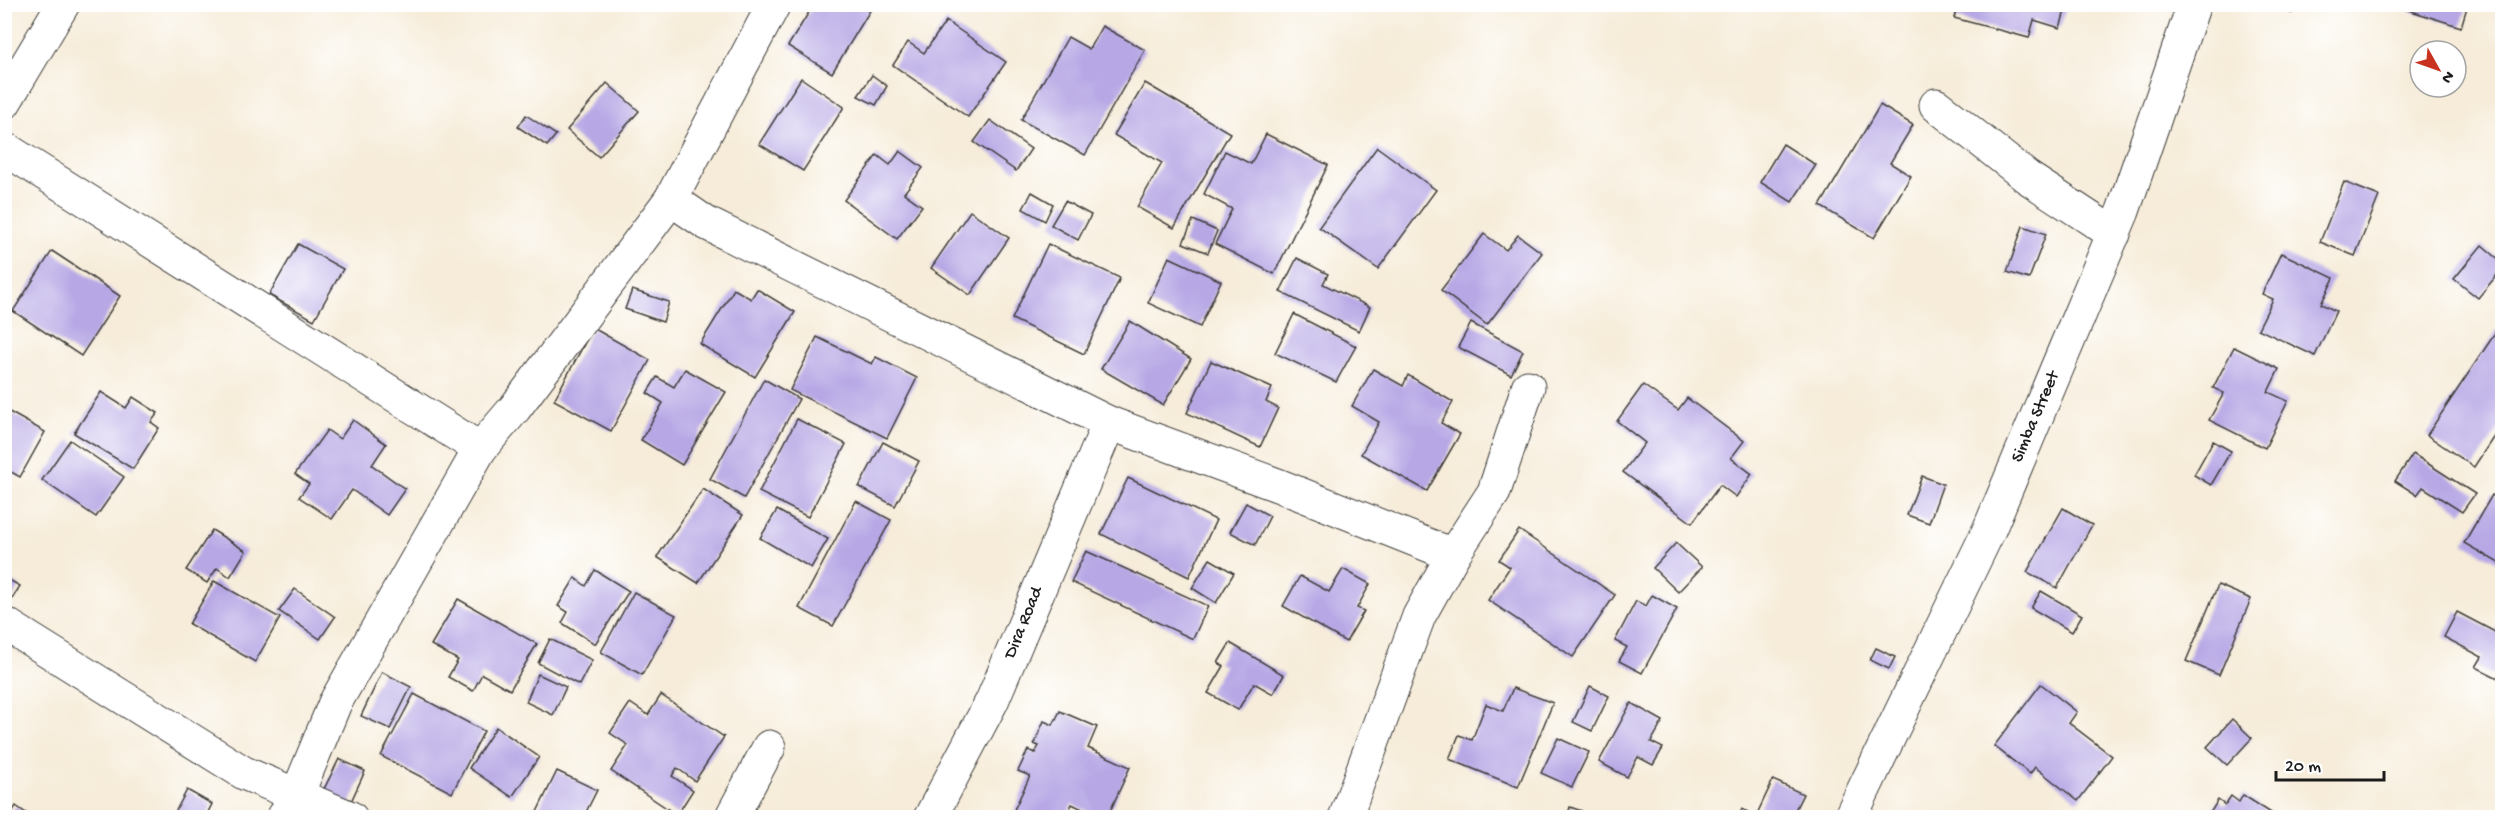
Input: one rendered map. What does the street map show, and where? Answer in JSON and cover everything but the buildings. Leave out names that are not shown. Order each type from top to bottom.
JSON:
[{"type":"street","points":[[4,103],[63,4]]},
{"type":"street","points":[[290,806],[335,703],[480,449],[514,408],[671,199],[774,4]]},
{"type":"street","name":"Simba Street","points":[[1850,818],[1989,530],[2114,234],[2194,4]]},
{"type":"street","points":[[1936,105],[2027,177],[2114,234]]},
{"type":"street","points":[[4,148],[480,449]]},
{"type":"street","points":[[671,199],[706,224],[1109,423],[1280,486],[1453,555]]},
{"type":"street","points":[[1357,813],[1419,616],[1453,555],[1494,492],[1528,387]]},
{"type":"street","name":"Dira Road","points":[[930,818],[992,700],[1109,423]]},
{"type":"street","points":[[4,623],[244,773],[290,806],[351,818]]},
{"type":"street","points":[[731,818],[770,747]]}]
